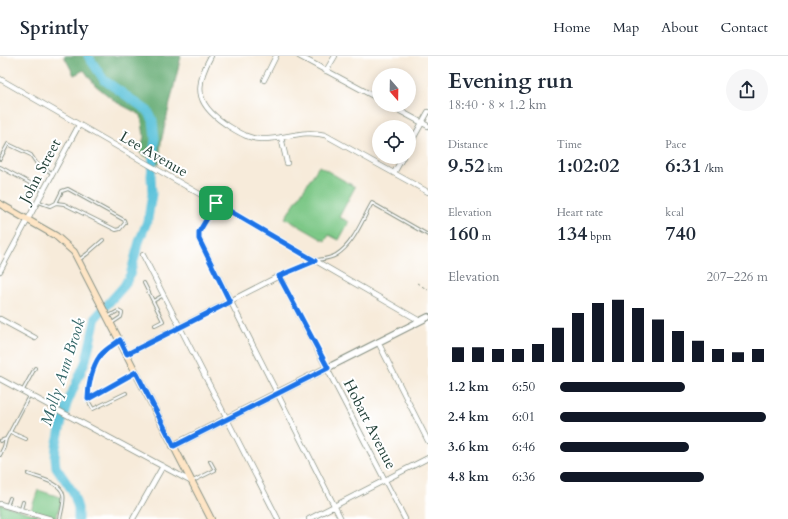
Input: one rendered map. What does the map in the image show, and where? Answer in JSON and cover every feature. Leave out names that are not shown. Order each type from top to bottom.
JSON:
[{"type":"main road","points":[[0,204],[56,236],[74,252],[96,292],[211,519]]},
{"type":"street","points":[[210,56],[202,75],[200,85],[202,97],[209,111],[217,119],[249,137],[265,140],[309,132],[325,135],[428,192]]},
{"type":"street","points":[[264,80],[276,56]]},
{"type":"street","points":[[299,56],[372,95]]},
{"type":"street","points":[[326,71],[335,56]]},
{"type":"street","name":"Lee Avenue","points":[[0,79],[420,321]]},
{"type":"street","points":[[402,112],[428,126]]},
{"type":"street","points":[[416,134],[428,112]]},
{"type":"street","name":"John Street","points":[[0,271],[79,125]]},
{"type":"street","points":[[281,137],[287,163]]},
{"type":"street","points":[[394,173],[399,164]]},
{"type":"street","points":[[216,203],[199,232],[199,239],[341,519]]},
{"type":"street","points":[[143,255],[278,519]]},
{"type":"street","points":[[127,354],[279,276],[315,261]]},
{"type":"street","name":"Hobart Avenue","points":[[279,276],[405,519]]},
{"type":"street","points":[[174,446],[428,317]]},
{"type":"street","points":[[0,319],[36,338]]},
{"type":"street","points":[[378,342],[428,441]]},
{"type":"street","points":[[0,379],[192,482]]},
{"type":"street","points":[[309,519],[428,458]]},
{"type":"street","points":[[133,519],[163,466]]},
{"type":"street","points":[[0,504],[40,518],[51,519]]},
{"type":"lane","points":[[0,159],[8,144],[30,156],[37,164],[53,174]]},
{"type":"lane","points":[[0,167],[44,190]]},
{"type":"lane","points":[[38,202],[50,206],[56,203],[64,204],[116,230],[120,229],[125,223],[124,220],[115,214],[68,188],[62,191],[56,203]]},
{"type":"lane","points":[[315,261],[335,256],[343,249],[351,240],[372,203],[428,235]]},
{"type":"lane","points":[[79,260],[103,240]]},
{"type":"lane","points":[[144,283],[162,321],[155,325]]},
{"type":"lane","points":[[153,301],[163,295]]},
{"type":"lane","points":[[118,311],[122,313],[121,317],[110,321],[118,311]]},
{"type":"lane","points":[[120,340],[101,355],[98,360],[88,390],[88,399],[93,409],[126,393]]},
{"type":"lane","points":[[23,391],[35,368]]},
{"type":"lane","points":[[88,399],[136,372]]},
{"type":"lane","points":[[0,455],[6,439],[30,395]]},
{"type":"lane","points":[[10,432],[26,439]]},
{"type":"lane","points":[[0,441],[6,439]]},
{"type":"lane","points":[[192,482],[215,470],[210,461]]},
{"type":"lane","points":[[28,474],[52,483],[60,488],[63,493],[63,498],[60,519]]},
{"type":"lane","points":[[7,506],[10,498]]},
{"type":"lane","points":[[20,510],[23,502]]},
{"type":"path","points":[[417,283],[428,290]]},
{"type":"green space","points":[[64,56],[181,56],[161,142],[159,164],[140,153],[144,136],[141,115],[116,102],[95,85],[84,70],[74,75]]},
{"type":"green space","points":[[319,166],[355,187],[339,217],[349,222],[339,240],[329,235],[325,241],[285,218]]},
{"type":"green space","points":[[38,490],[63,498],[56,518],[31,510]]},
{"type":"green space","points":[[0,504],[40,516],[39,519],[0,519]]},
{"type":"waterway","name":"Molly Ann Brook","points":[[78,519],[78,508],[73,492],[56,467],[56,447],[67,404],[86,360],[96,317],[124,286],[130,275],[139,242],[148,219],[152,194],[151,176],[155,138],[153,120],[148,111],[104,80],[88,56]]},
{"type":"route","points":[[216,203],[315,261],[279,276],[328,368],[174,446],[136,372],[88,399],[88,390],[95,365],[101,355],[120,340],[127,354],[230,302],[198,236],[216,203]]}]
